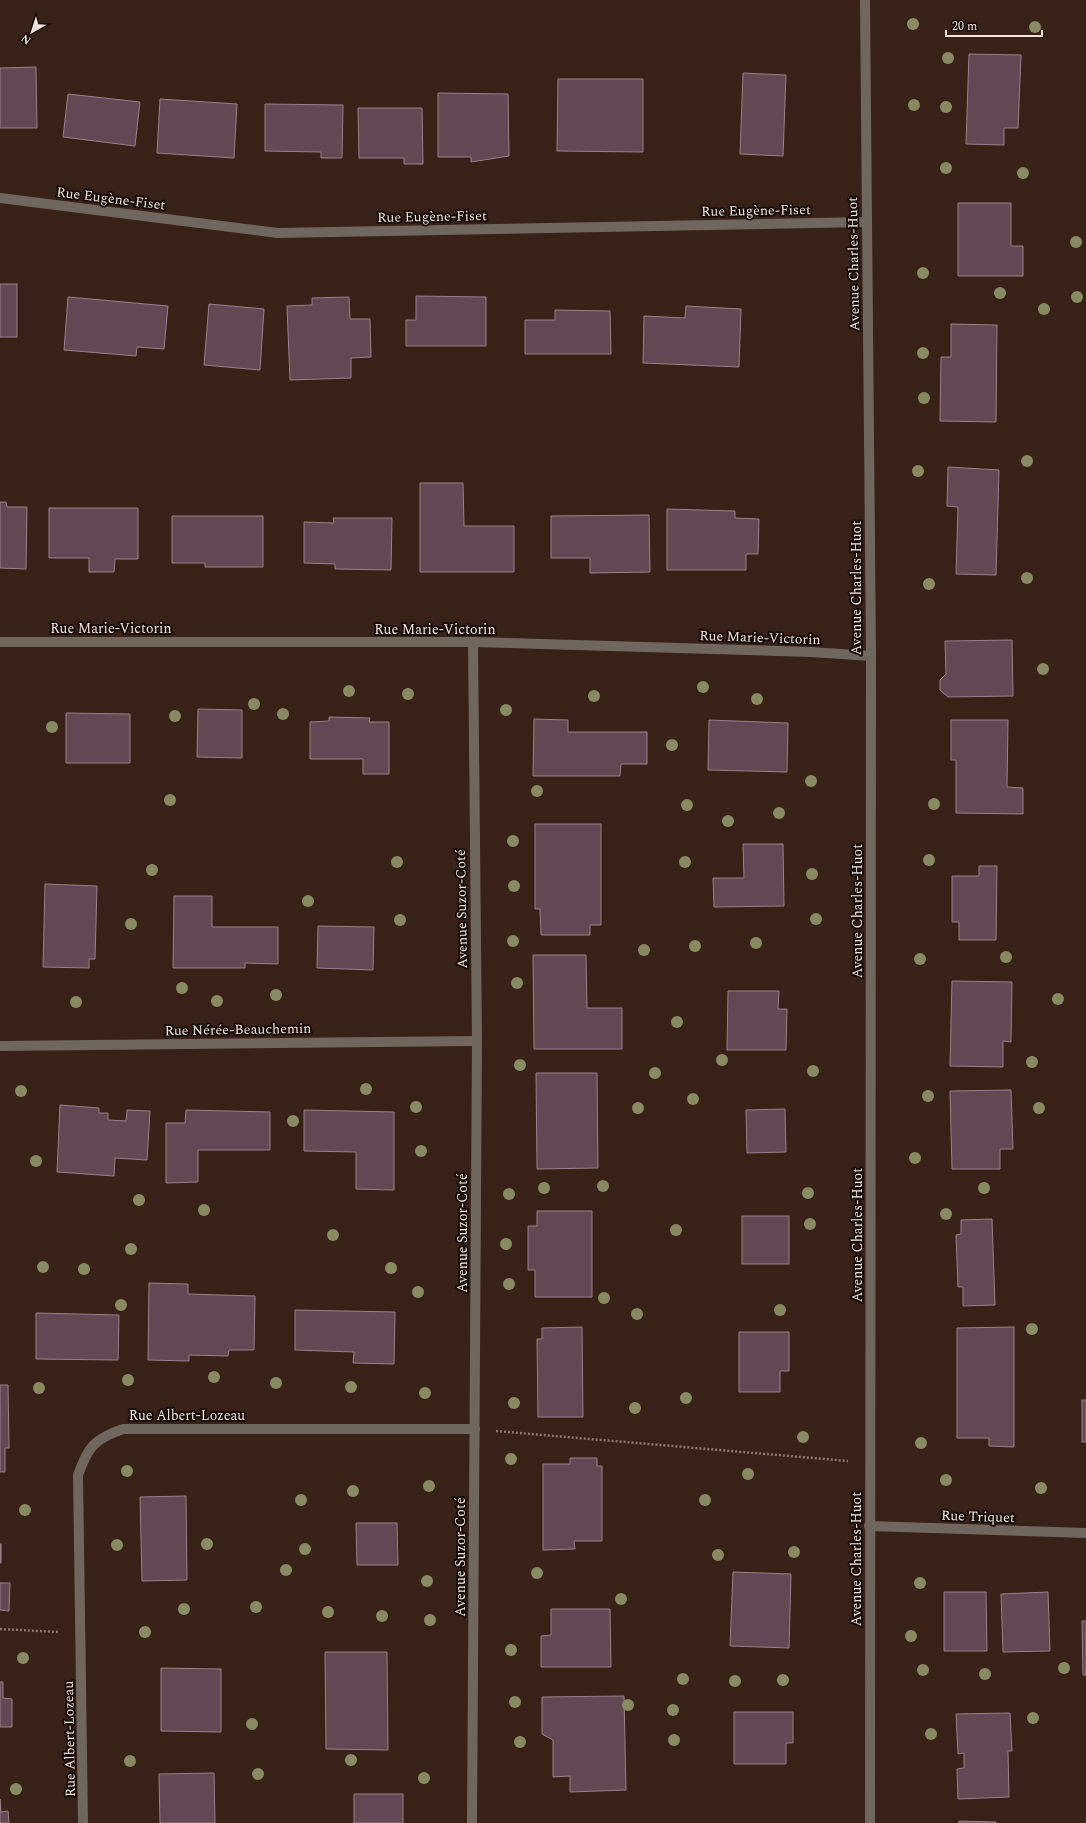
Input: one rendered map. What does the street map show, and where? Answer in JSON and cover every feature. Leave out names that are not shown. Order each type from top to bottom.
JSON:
[{"type":"street","name":"Avenue Charles-Huot","points":[[865,0],[870,656],[870,1823]]},
{"type":"street","name":"Rue Eugène-Fiset","points":[[0,198],[278,233],[867,222]]},
{"type":"street","name":"Rue Marie-Victorin","points":[[0,642],[473,642],[811,652],[870,656]]},
{"type":"street","name":"Avenue Suzor-Coté","points":[[472,1823],[477,1041],[473,642]]},
{"type":"street","name":"Rue Nérée-Beauchemin","points":[[0,1046],[477,1041]]},
{"type":"street","name":"Rue Albert-Lozeau","points":[[83,1823],[82,1633],[78,1475],[86,1453],[104,1436],[123,1429],[475,1429]]},
{"type":"street","name":"Rue Triquet","points":[[869,1526],[1086,1533]]},
{"type":"path","points":[[475,1429],[871,1463]]},
{"type":"path","points":[[0,1629],[82,1633]]},
{"type":"building","points":[[969,54],[1021,55],[1018,128],[1004,128],[1004,145],[966,144]]},
{"type":"building","points":[[36,67],[37,128],[0,128],[0,68]]},
{"type":"building","points":[[743,73],[786,75],[783,156],[740,154]]},
{"type":"building","points":[[558,79],[643,79],[643,152],[557,151]]},
{"type":"building","points":[[438,93],[508,94],[509,156],[471,162],[471,157],[438,157]]},
{"type":"building","points":[[68,94],[140,102],[135,146],[63,137]]},
{"type":"building","points":[[160,99],[237,104],[234,158],[157,153]]},
{"type":"building","points":[[265,104],[343,105],[342,158],[321,158],[321,152],[265,151]]},
{"type":"building","points":[[358,108],[422,108],[423,164],[404,164],[404,158],[359,158]]},
{"type":"building","points":[[958,203],[1011,203],[1011,246],[1023,246],[1023,276],[958,276]]},
{"type":"building","points":[[0,284],[17,284],[17,337],[0,337]]},
{"type":"building","points":[[416,296],[486,297],[486,346],[406,346],[406,320],[416,320]]},
{"type":"building","points":[[68,297],[168,306],[164,349],[137,347],[136,356],[64,350]]},
{"type":"building","points":[[349,297],[350,319],[370,319],[371,357],[351,358],[351,378],[290,380],[287,306],[312,305],[312,298]]},
{"type":"building","points":[[209,304],[264,309],[260,370],[204,365]]},
{"type":"building","points":[[686,306],[741,309],[739,367],[643,363],[644,316],[685,318]]},
{"type":"building","points":[[555,310],[610,311],[611,354],[525,354],[525,320],[555,320]]},
{"type":"building","points":[[951,324],[997,325],[996,422],[940,421],[941,357],[951,357]]},
{"type":"building","points":[[948,467],[999,470],[996,575],[956,574],[958,507],[947,506]]},
{"type":"building","points":[[420,483],[463,483],[464,526],[514,526],[514,572],[420,572]]},
{"type":"building","points":[[0,502],[6,502],[7,507],[27,507],[26,569],[0,568]]},
{"type":"building","points":[[49,508],[138,508],[138,559],[115,559],[114,572],[89,572],[89,558],[49,558]]},
{"type":"building","points":[[667,509],[735,511],[735,518],[759,519],[758,554],[746,554],[746,570],[667,570]]},
{"type":"building","points":[[649,515],[650,572],[590,573],[590,558],[551,558],[551,516]]},
{"type":"building","points":[[172,516],[263,516],[263,567],[205,567],[205,563],[172,563]]},
{"type":"building","points":[[333,518],[392,518],[391,570],[335,569],[335,564],[304,563],[304,522],[334,523]]},
{"type":"building","points":[[1012,640],[1013,696],[948,697],[940,690],[940,680],[946,674],[945,641]]},
{"type":"building","points":[[198,709],[242,710],[242,758],[197,757]]},
{"type":"building","points":[[66,713],[130,714],[130,763],[66,763]]},
{"type":"building","points":[[329,717],[370,718],[369,722],[389,722],[389,774],[363,774],[363,759],[310,759],[310,722],[329,721]]},
{"type":"building","points":[[534,719],[568,720],[568,732],[647,732],[647,764],[621,764],[620,776],[533,776]]},
{"type":"building","points":[[709,720],[788,723],[787,772],[708,770]]},
{"type":"building","points":[[951,720],[1008,720],[1007,787],[1023,788],[1023,814],[956,813],[956,760],[951,760]]},
{"type":"building","points":[[535,824],[601,824],[601,925],[590,925],[590,935],[541,935],[540,909],[535,909]]},
{"type":"building","points":[[743,844],[783,844],[784,906],[714,907],[713,878],[744,878]]},
{"type":"building","points":[[979,866],[997,866],[996,940],[959,940],[959,922],[952,922],[952,876],[979,876]]},
{"type":"building","points":[[45,884],[97,886],[95,959],[89,959],[89,968],[43,967]]},
{"type":"building","points":[[174,896],[212,896],[212,927],[278,927],[278,964],[245,963],[245,968],[173,968]]},
{"type":"building","points":[[318,926],[374,927],[373,970],[317,968]]},
{"type":"building","points":[[533,955],[586,955],[587,1008],[622,1008],[622,1049],[534,1049]]},
{"type":"building","points":[[952,981],[1012,982],[1011,1042],[1003,1041],[1003,1067],[950,1066]]},
{"type":"building","points":[[728,991],[779,991],[778,1009],[787,1009],[786,1050],[727,1050]]},
{"type":"building","points":[[536,1073],[597,1073],[598,1168],[537,1169]]},
{"type":"building","points":[[1011,1090],[1013,1149],[1000,1149],[1000,1169],[952,1169],[950,1091]]},
{"type":"building","points":[[60,1105],[99,1108],[99,1113],[108,1113],[108,1120],[126,1121],[127,1110],[150,1111],[147,1160],[115,1158],[114,1176],[57,1172]]},
{"type":"building","points":[[785,1109],[786,1152],[747,1153],[746,1110]]},
{"type":"building","points":[[186,1110],[270,1112],[270,1150],[198,1150],[198,1182],[166,1183],[166,1123],[185,1123]]},
{"type":"building","points":[[304,1110],[394,1112],[394,1190],[356,1189],[356,1152],[304,1151]]},
{"type":"building","points":[[537,1211],[592,1211],[592,1297],[535,1297],[535,1270],[528,1270],[528,1226],[537,1226]]},
{"type":"building","points":[[742,1216],[789,1216],[789,1264],[742,1264]]},
{"type":"building","points":[[992,1219],[995,1305],[963,1306],[963,1287],[958,1287],[956,1235],[961,1234],[961,1220]]},
{"type":"building","points":[[149,1283],[188,1284],[188,1294],[255,1296],[254,1350],[229,1350],[228,1356],[189,1355],[189,1361],[148,1360]]},
{"type":"building","points":[[295,1310],[395,1312],[394,1364],[353,1363],[354,1352],[295,1350]]},
{"type":"building","points":[[36,1313],[119,1315],[118,1360],[36,1359]]},
{"type":"building","points":[[582,1327],[583,1417],[538,1417],[537,1339],[542,1339],[542,1328]]},
{"type":"building","points":[[1014,1327],[1014,1447],[989,1446],[989,1438],[957,1438],[957,1328]]},
{"type":"building","points":[[739,1332],[789,1332],[789,1371],[780,1371],[780,1392],[739,1392]]},
{"type":"building","points":[[0,1385],[8,1385],[9,1448],[5,1448],[5,1472],[0,1472]]},
{"type":"building","points":[[1082,1400],[1086,1400],[1086,1442],[1082,1442]]},
{"type":"building","points":[[570,1458],[597,1458],[597,1466],[602,1466],[602,1541],[574,1541],[575,1549],[543,1550],[543,1464],[570,1464]]},
{"type":"building","points":[[186,1496],[187,1580],[142,1581],[140,1497]]},
{"type":"building","points":[[356,1523],[397,1523],[398,1565],[357,1565]]},
{"type":"building","points":[[1,1544],[1,1563],[0,1563]]},
{"type":"building","points":[[733,1572],[791,1574],[789,1648],[730,1646]]},
{"type":"building","points":[[0,1583],[10,1583],[9,1611],[0,1610]]},
{"type":"building","points":[[944,1592],[986,1592],[987,1651],[944,1651]]},
{"type":"building","points":[[1048,1592],[1050,1651],[1003,1652],[1001,1594]]},
{"type":"building","points":[[551,1609],[610,1609],[611,1667],[541,1667],[541,1636],[551,1635]]},
{"type":"building","points":[[1082,1621],[1086,1621],[1086,1675],[1083,1675]]},
{"type":"building","points":[[325,1652],[387,1652],[388,1750],[326,1749]]},
{"type":"building","points":[[161,1668],[221,1669],[221,1732],[161,1731]]},
{"type":"building","points":[[0,1682],[3,1682],[3,1698],[12,1699],[12,1727],[0,1727]]},
{"type":"building","points":[[624,1696],[626,1790],[570,1792],[570,1776],[553,1777],[553,1740],[542,1734],[542,1697]]},
{"type":"building","points":[[734,1712],[793,1712],[793,1743],[786,1743],[786,1764],[734,1764]]},
{"type":"building","points":[[1010,1713],[1012,1751],[1008,1751],[1009,1797],[958,1799],[957,1769],[964,1768],[964,1753],[958,1754],[956,1714]]},
{"type":"building","points":[[214,1773],[215,1823],[160,1823],[159,1774]]},
{"type":"building","points":[[354,1794],[403,1794],[403,1823],[354,1823]]},
{"type":"building","points":[[0,1799],[1,1812],[8,1811],[9,1823],[0,1823]]},
{"type":"building","points":[[959,1821],[996,1822],[996,1823],[959,1823]]}]
